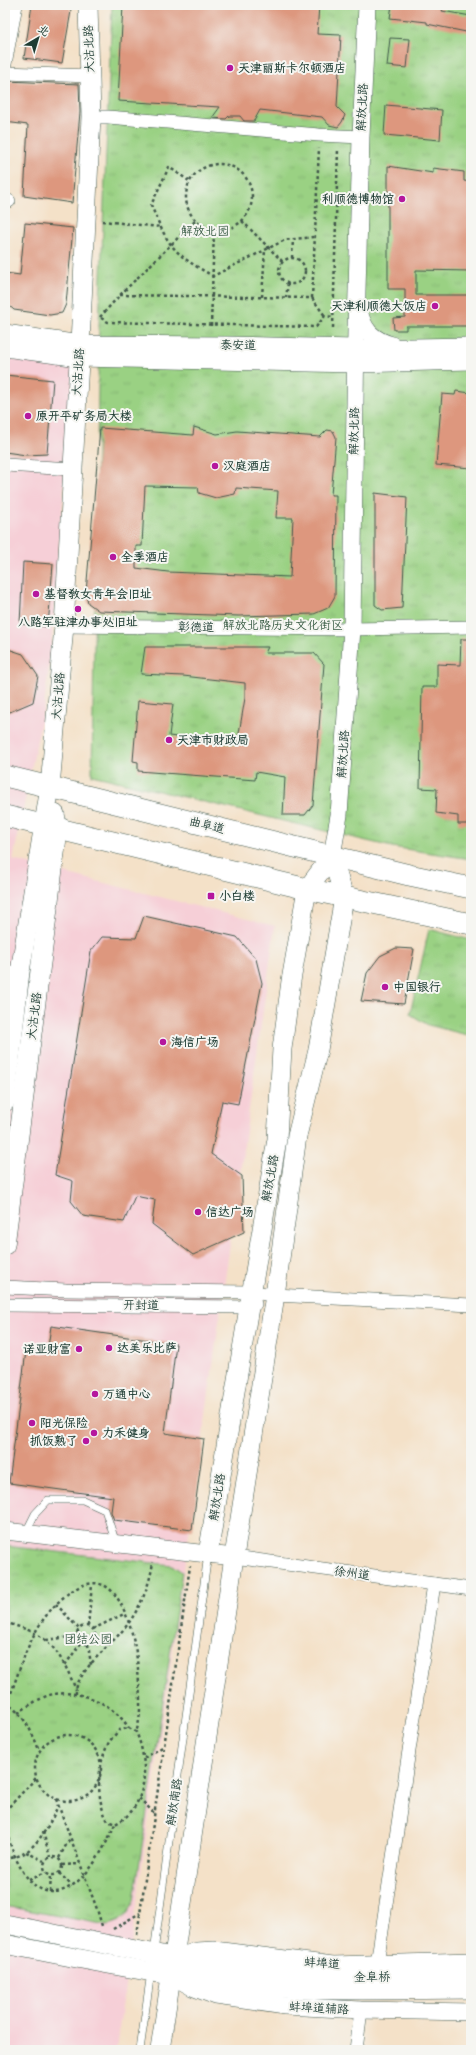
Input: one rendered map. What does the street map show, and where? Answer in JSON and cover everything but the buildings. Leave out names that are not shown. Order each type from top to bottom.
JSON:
[{"type":"main road","name":"大沽北路","points":[[5,1245],[51,828],[50,787],[64,626],[82,316],[90,117],[88,5]]},
{"type":"main road","name":"曲阜道","points":[[5,776],[409,875],[471,888]]},
{"type":"main road","points":[[5,816],[307,889],[471,924]]},
{"type":"main road","name":"大沽北路","points":[[5,1102],[13,970],[51,828]]},
{"type":"main road","name":"解放北路","points":[[200,1553],[249,1299],[277,1139],[282,1049],[291,981],[307,889],[332,856]]},
{"type":"main road","name":"解放北路","points":[[234,1557],[275,1295],[297,1136],[318,1050],[344,897],[332,856]]},
{"type":"main road","name":"解放南路","points":[[160,2050],[159,1963],[180,1916],[234,1557]]},
{"type":"main road","name":"蚌埠道","points":[[5,1924],[134,1950],[159,1963]]},
{"type":"main road","name":"蚌埠道","points":[[5,1944],[117,1966],[159,1963],[249,1977]]},
{"type":"main road","name":"金阜桥","points":[[249,1977],[284,1974],[354,1977],[471,1973]]},
{"type":"main road","name":"金阜桥","points":[[249,1977],[354,1991],[471,1989]]},
{"type":"street","points":[[5,64],[16,5]]},
{"type":"street","name":"解放北路","points":[[332,856],[339,815],[352,629],[356,300],[367,5]]},
{"type":"street","points":[[5,73],[90,76]]},
{"type":"street","points":[[90,117],[108,117],[319,135],[361,137]]},
{"type":"street","points":[[356,300],[362,322],[370,335],[383,342],[402,347]]},
{"type":"street","name":"泰安道","points":[[5,333],[80,351]]},
{"type":"street","name":"泰安道","points":[[5,348],[80,351],[228,344],[355,356],[471,361]]},
{"type":"street","name":"泰安道","points":[[355,356],[402,347],[471,346]]},
{"type":"street","points":[[5,465],[72,469]]},
{"type":"street","name":"彰德道","points":[[64,626],[352,629],[471,627]]},
{"type":"street","name":"开封道","points":[[5,1287],[249,1299]]},
{"type":"street","name":"开封道","points":[[5,1305],[249,1299],[275,1295],[471,1305]]},
{"type":"street","points":[[5,1531],[234,1557]]},
{"type":"street","name":"徐州道","points":[[234,1557],[471,1589]]},
{"type":"street","points":[[377,1964],[434,1584]]},
{"type":"street","name":"蚌埠道","points":[[159,1963],[197,1951],[214,1950],[333,1965],[471,1961]]},
{"type":"street","name":"蚌埠道辅路","points":[[159,1963],[192,1987],[216,1996],[285,2006],[361,2010],[471,2012]]},
{"type":"street","points":[[356,2050],[361,2010]]},
{"type":"lane","points":[[26,1533],[35,1514],[48,1500],[83,1500],[106,1510],[116,1543]]},
{"type":"lane","name":"解放南路","points":[[140,2050],[159,1963],[200,1553]]},
{"type":"path","points":[[319,135],[312,298],[325,316],[334,317]]},
{"type":"path","points":[[333,328],[338,136]]},
{"type":"path","points":[[224,163],[237,168],[247,178],[252,191],[252,205],[242,220],[235,226],[222,230],[208,228],[196,220],[188,209],[186,195],[189,181],[198,171],[210,164],[224,163]]},
{"type":"path","points":[[189,181],[169,167],[151,205],[170,246],[184,259],[212,276]]},
{"type":"path","points":[[101,318],[120,295],[196,220]]},
{"type":"path","points":[[242,220],[283,262]]},
{"type":"path","points":[[99,221],[160,227]]},
{"type":"path","points":[[211,326],[214,229]]},
{"type":"path","points":[[212,276],[285,240],[314,236]]},
{"type":"path","points":[[292,258],[293,239]]},
{"type":"path","points":[[262,297],[265,250]]},
{"type":"path","points":[[292,258],[303,264],[305,270],[304,276],[300,281],[294,284],[283,280],[280,274],[280,268],[283,262],[292,258]]},
{"type":"path","points":[[286,298],[288,283]]},
{"type":"path","points":[[120,295],[312,298]]},
{"type":"path","points":[[82,316],[101,318],[108,322],[211,326],[316,327],[325,316]]},
{"type":"path","points":[[76,1690],[91,1664],[128,1624],[142,1601],[152,1574],[155,1548]]},
{"type":"path","points":[[134,1950],[164,1746],[200,1553]]},
{"type":"path","points":[[88,1626],[92,1585]]},
{"type":"path","points":[[5,1826],[14,1857],[29,1879],[41,1890],[56,1893],[72,1886],[85,1875],[97,1859],[115,1824],[124,1820],[139,1798],[143,1784],[144,1758],[136,1732],[139,1724],[139,1685],[136,1650],[128,1624],[116,1596],[103,1586],[92,1585],[77,1587],[63,1596],[56,1604],[35,1633],[6,1703],[18,1713],[31,1729],[39,1750]]},
{"type":"path","points":[[56,1604],[79,1629]]},
{"type":"path","points":[[93,1629],[124,1614]]},
{"type":"path","points":[[5,1622],[35,1633],[46,1640],[65,1665],[76,1690],[76,1694]]},
{"type":"path","points":[[79,1629],[88,1626],[93,1629],[95,1637],[93,1642],[88,1644],[81,1643]]},
{"type":"path","points":[[79,1629],[77,1636],[81,1643]]},
{"type":"path","points":[[46,1640],[77,1636]]},
{"type":"path","points":[[95,1637],[109,1645]]},
{"type":"path","points":[[65,1665],[81,1643]]},
{"type":"path","points":[[88,1644],[91,1664]]},
{"type":"path","points":[[18,1713],[53,1694],[76,1694],[106,1705],[118,1713],[129,1728],[136,1732]]},
{"type":"path","points":[[115,1824],[108,1821],[101,1803],[101,1772],[100,1759],[94,1748],[85,1739],[72,1735],[60,1735],[48,1740],[39,1750],[34,1764],[36,1778],[44,1791],[56,1799],[71,1801],[85,1796],[96,1786],[101,1772],[109,1742],[119,1730],[129,1728]]},
{"type":"path","points":[[144,1758],[164,1746]]},
{"type":"path","points":[[5,1811],[36,1778]]},
{"type":"path","points":[[139,1798],[154,1814]]},
{"type":"path","points":[[56,1799],[85,1875],[103,1929]]},
{"type":"path","points":[[5,1859],[26,1852],[54,1817],[58,1804]]},
{"type":"path","points":[[43,1832],[50,1856]]},
{"type":"path","points":[[59,1858],[70,1838]]},
{"type":"path","points":[[26,1852],[44,1861]]},
{"type":"path","points":[[50,1856],[59,1858]]},
{"type":"path","points":[[50,1856],[44,1861],[43,1867],[46,1872],[51,1875],[59,1873]]},
{"type":"path","points":[[59,1858],[62,1865],[59,1873]]},
{"type":"path","points":[[62,1865],[80,1864]]},
{"type":"path","points":[[29,1879],[46,1872]]},
{"type":"path","points":[[59,1873],[72,1886]]},
{"type":"path","points":[[50,1892],[51,1875]]},
{"type":"shaded area","name":"小白楼","points":[[5,339],[75,350],[51,649],[44,706],[13,860],[275,926],[116,2050],[5,2050]]},
{"type":"green space","name":"解放北路历史文化街区","points":[[112,5],[471,5],[471,859],[392,847],[92,775],[99,325]]},
{"type":"green space","points":[[429,929],[471,940],[471,1036],[428,1025],[410,1014]]},
{"type":"green space","name":"团结公园","points":[[5,1546],[172,1565],[182,1572],[134,1901],[129,1911],[121,1920],[107,1925],[5,1906]]},
{"type":"place","name":"天津丽斯卡尔顿酒店","points":[[230,68]]},
{"type":"place","name":"利顺德博物馆","points":[[402,199]]},
{"type":"place","name":"天津利顺德大饭店","points":[[435,306]]},
{"type":"place","name":"原开平矿务局大楼","points":[[28,416]]},
{"type":"place","name":"汉庭酒店","points":[[215,466]]},
{"type":"place","name":"全季酒店","points":[[113,557]]},
{"type":"place","name":"基督教女青年会旧址","points":[[36,594]]},
{"type":"place","name":"八路军驻津办事处旧址","points":[[78,609]]},
{"type":"place","name":"天津市财政局","points":[[169,740]]},
{"type":"place","name":"小白楼","points":[[211,896]]},
{"type":"place","name":"中国银行","points":[[385,987]]},
{"type":"place","name":"海信广场","points":[[163,1042]]},
{"type":"place","name":"信达广场","points":[[198,1212]]},
{"type":"place","name":"达美乐比萨","points":[[109,1348]]},
{"type":"place","name":"诺亚财富","points":[[79,1349]]},
{"type":"place","name":"万通中心","points":[[95,1394]]},
{"type":"place","name":"阳光保险","points":[[32,1423]]},
{"type":"place","name":"力禾健身","points":[[94,1433]]},
{"type":"place","name":"抓饭熟了","points":[[86,1441]]},
{"type":"park label","name":"解放北园","points":[[205,231]]}]
